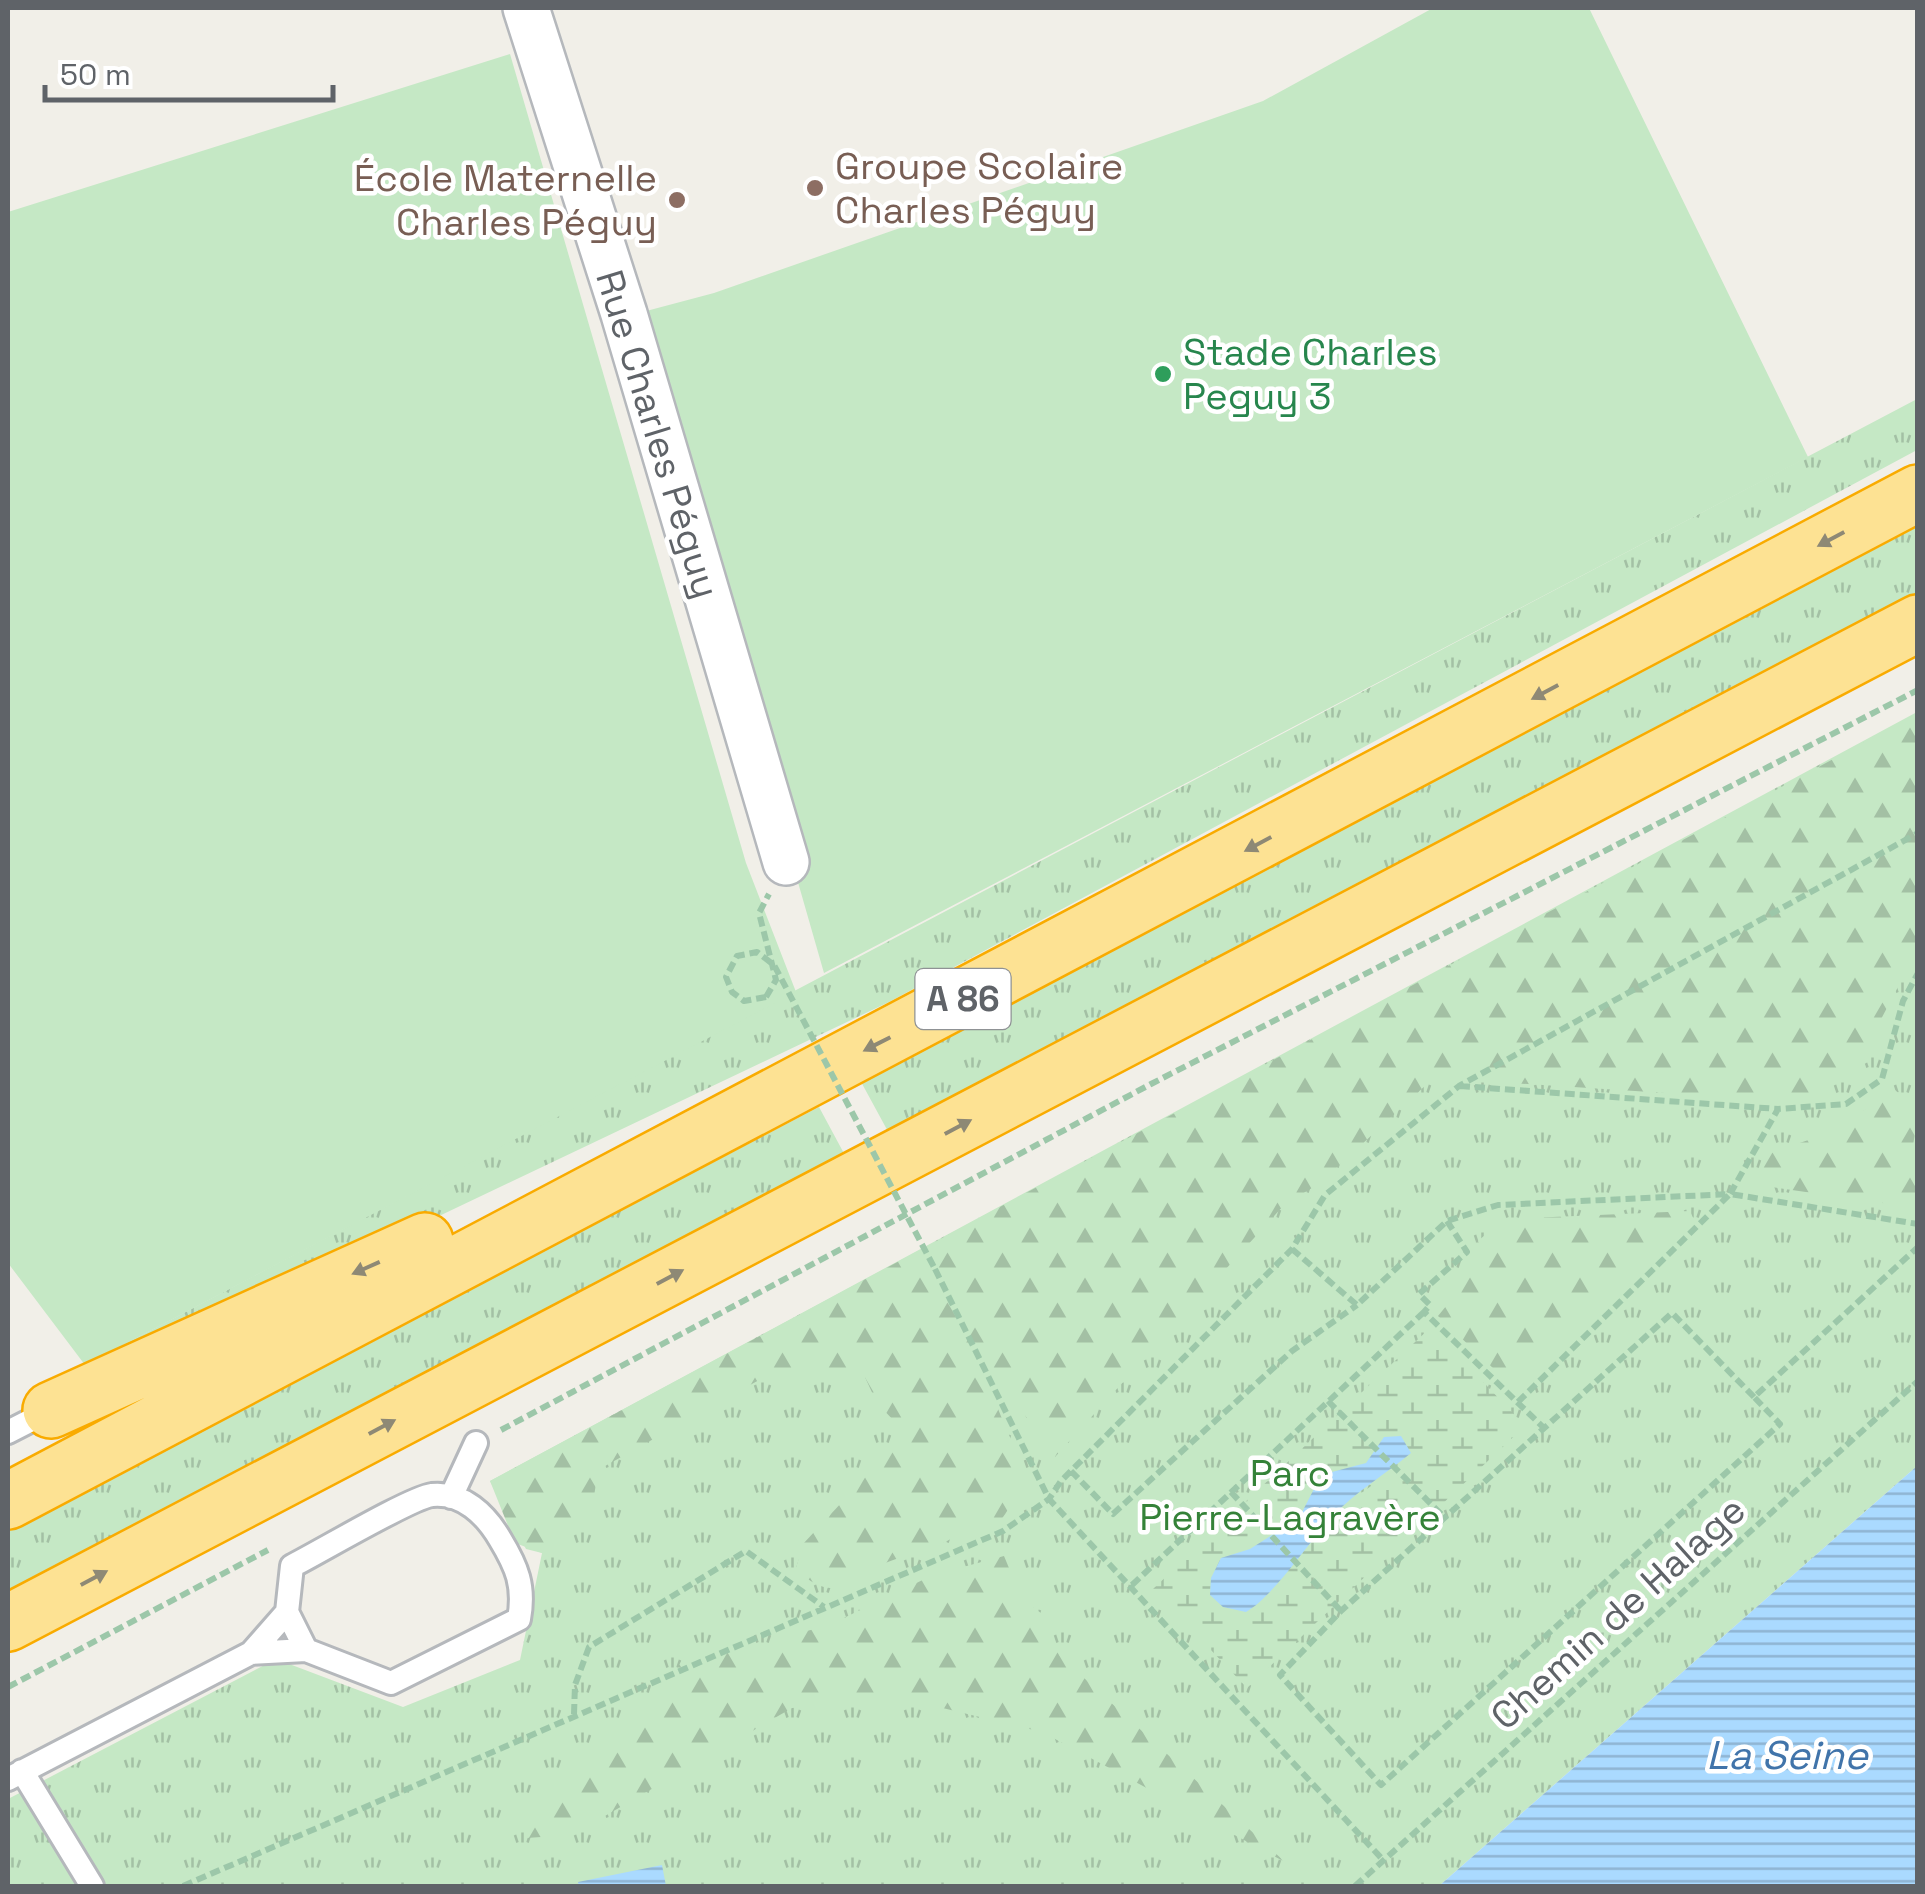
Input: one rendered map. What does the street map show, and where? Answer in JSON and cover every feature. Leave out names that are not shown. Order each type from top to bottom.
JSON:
[{"type":"highway","name":"A 86","points":[[8,1501],[521,1228],[1105,926],[1918,493]]},
{"type":"highway","points":[[8,1623],[1918,623]]},
{"type":"highway","points":[[29,1421],[482,1216],[521,1228]]},
{"type":"street","name":"Rue Charles Péguy","points":[[526,8],[624,314],[786,862]]},
{"type":"lane","points":[[450,1497],[476,1443]]},
{"type":"lane","points":[[92,1886],[15,1775],[251,1653],[286,1612],[292,1566],[430,1495],[450,1497],[488,1518],[518,1569],[523,1597],[519,1619],[391,1683],[306,1650],[251,1653]]},
{"type":"lane","points":[[286,1612],[306,1650]]},
{"type":"path","points":[[476,1443],[1151,1084],[1918,690]]},
{"type":"path","points":[[183,1886],[1003,1531],[1049,1498],[1071,1471],[1292,1249],[1325,1195],[1459,1086],[1918,833]]},
{"type":"path","points":[[786,862],[759,913],[776,980],[766,997],[744,1000],[732,992],[726,977],[737,956],[757,952],[774,965],[935,1269],[1049,1498],[1384,1861]]},
{"type":"path","points":[[1459,1086],[1778,1109],[1846,1104],[1882,1079],[1902,1002],[1918,973]]},
{"type":"path","points":[[1518,1402],[1730,1194],[1778,1109]]},
{"type":"path","points":[[1071,1471],[1113,1514],[1292,1351],[1357,1305],[1447,1221],[1498,1204],[1730,1194],[1918,1224]]},
{"type":"path","points":[[1132,1584],[1424,1312],[1430,1305],[1419,1294],[1467,1252],[1447,1221]]},
{"type":"path","points":[[1754,1397],[1918,1247]]},
{"type":"path","points":[[1292,1249],[1357,1305]]},
{"type":"path","points":[[1424,1312],[1546,1430]]},
{"type":"path","points":[[1672,1313],[1754,1397],[1780,1424],[1381,1784],[1280,1675],[1338,1608],[1446,1519],[1672,1313]]},
{"type":"path","name":"Chemin de Halage","points":[[1355,1886],[1918,1381]]},
{"type":"path","points":[[1328,1402],[1446,1519]]},
{"type":"path","points":[[1230,1492],[1338,1608]]},
{"type":"path","points":[[8,1687],[271,1548]]},
{"type":"path","points":[[574,1714],[575,1685],[589,1647],[746,1551],[824,1608]]},
{"type":"green space","points":[[1433,8],[1589,8],[1808,457],[824,973],[635,314],[714,293],[1263,101]]},
{"type":"green space","points":[[510,54],[746,863],[796,992],[85,1365],[8,1263],[8,212]]},
{"type":"green space","points":[[1917,399],[1917,450],[889,1002],[290,1287],[85,1365]]},
{"type":"green space","points":[[1917,527],[1917,593],[891,1137],[860,1080]]},
{"type":"green space","name":"Parc Pierre-Lagravère","points":[[1917,712],[1917,1466],[1439,1886],[8,1886],[8,1799],[276,1659],[403,1707],[520,1660],[542,1553],[526,1549],[490,1481]]},
{"type":"green space","points":[[1917,714],[1917,951],[1879,1023],[1868,1062],[1805,1096],[1742,1098],[1449,1079],[1427,1084],[1320,1183],[1284,1205],[1055,1457],[1011,1396],[995,1401],[1016,1451],[1020,1477],[1010,1506],[998,1524],[971,1528],[933,1548],[880,1565],[841,1586],[820,1586],[796,1568],[803,1544],[897,1443],[896,1423],[877,1403],[863,1373],[821,1367],[775,1371],[598,1470],[590,1523],[542,1553],[515,1543],[490,1481]]},
{"type":"green space","points":[[1890,1086],[1917,1108],[1912,1160],[1917,1164],[1917,1208],[1751,1184],[1768,1154],[1848,1122]]},
{"type":"green space","points":[[819,1107],[847,1159],[8,1599],[8,1530]]},
{"type":"green space","points":[[1690,1211],[1694,1220],[1513,1387],[1438,1316],[1482,1262],[1472,1246],[1504,1219]]},
{"type":"green space","points":[[1431,1327],[1525,1426],[1247,1688],[1153,1589]],"holes":[[[1384,1437],[1377,1482],[1314,1533],[1287,1565],[1269,1599],[1210,1595],[1211,1578],[1221,1558],[1250,1549],[1299,1518],[1316,1485],[1332,1472],[1366,1463]]]},
{"type":"green space","points":[[1004,1556],[1021,1597],[1042,1614],[1060,1656],[1285,1862],[1042,1732],[889,1695],[792,1708],[572,1835],[526,1838],[525,1813],[603,1744],[673,1698],[669,1680],[685,1656],[707,1644],[747,1654],[792,1634],[825,1627],[933,1575]]},
{"type":"water","points":[[1401,1436],[1411,1453],[1342,1507],[1257,1604],[1246,1612],[1223,1607],[1210,1595],[1211,1578],[1221,1558],[1250,1549],[1299,1518],[1316,1485],[1332,1472],[1366,1463],[1384,1437]]},
{"type":"water","name":"La Seine","points":[[1917,1466],[1917,1886],[1439,1886]]},
{"type":"water","points":[[662,1865],[666,1886],[579,1886],[578,1882]]},
{"type":"place","name":"Groupe Scolaire Charles Péguy","points":[[815,188]]},
{"type":"place","name":"École Maternelle Charles Péguy","points":[[677,200]]},
{"type":"place","name":"Stade Charles Peguy 3","points":[[1163,374]]}]
